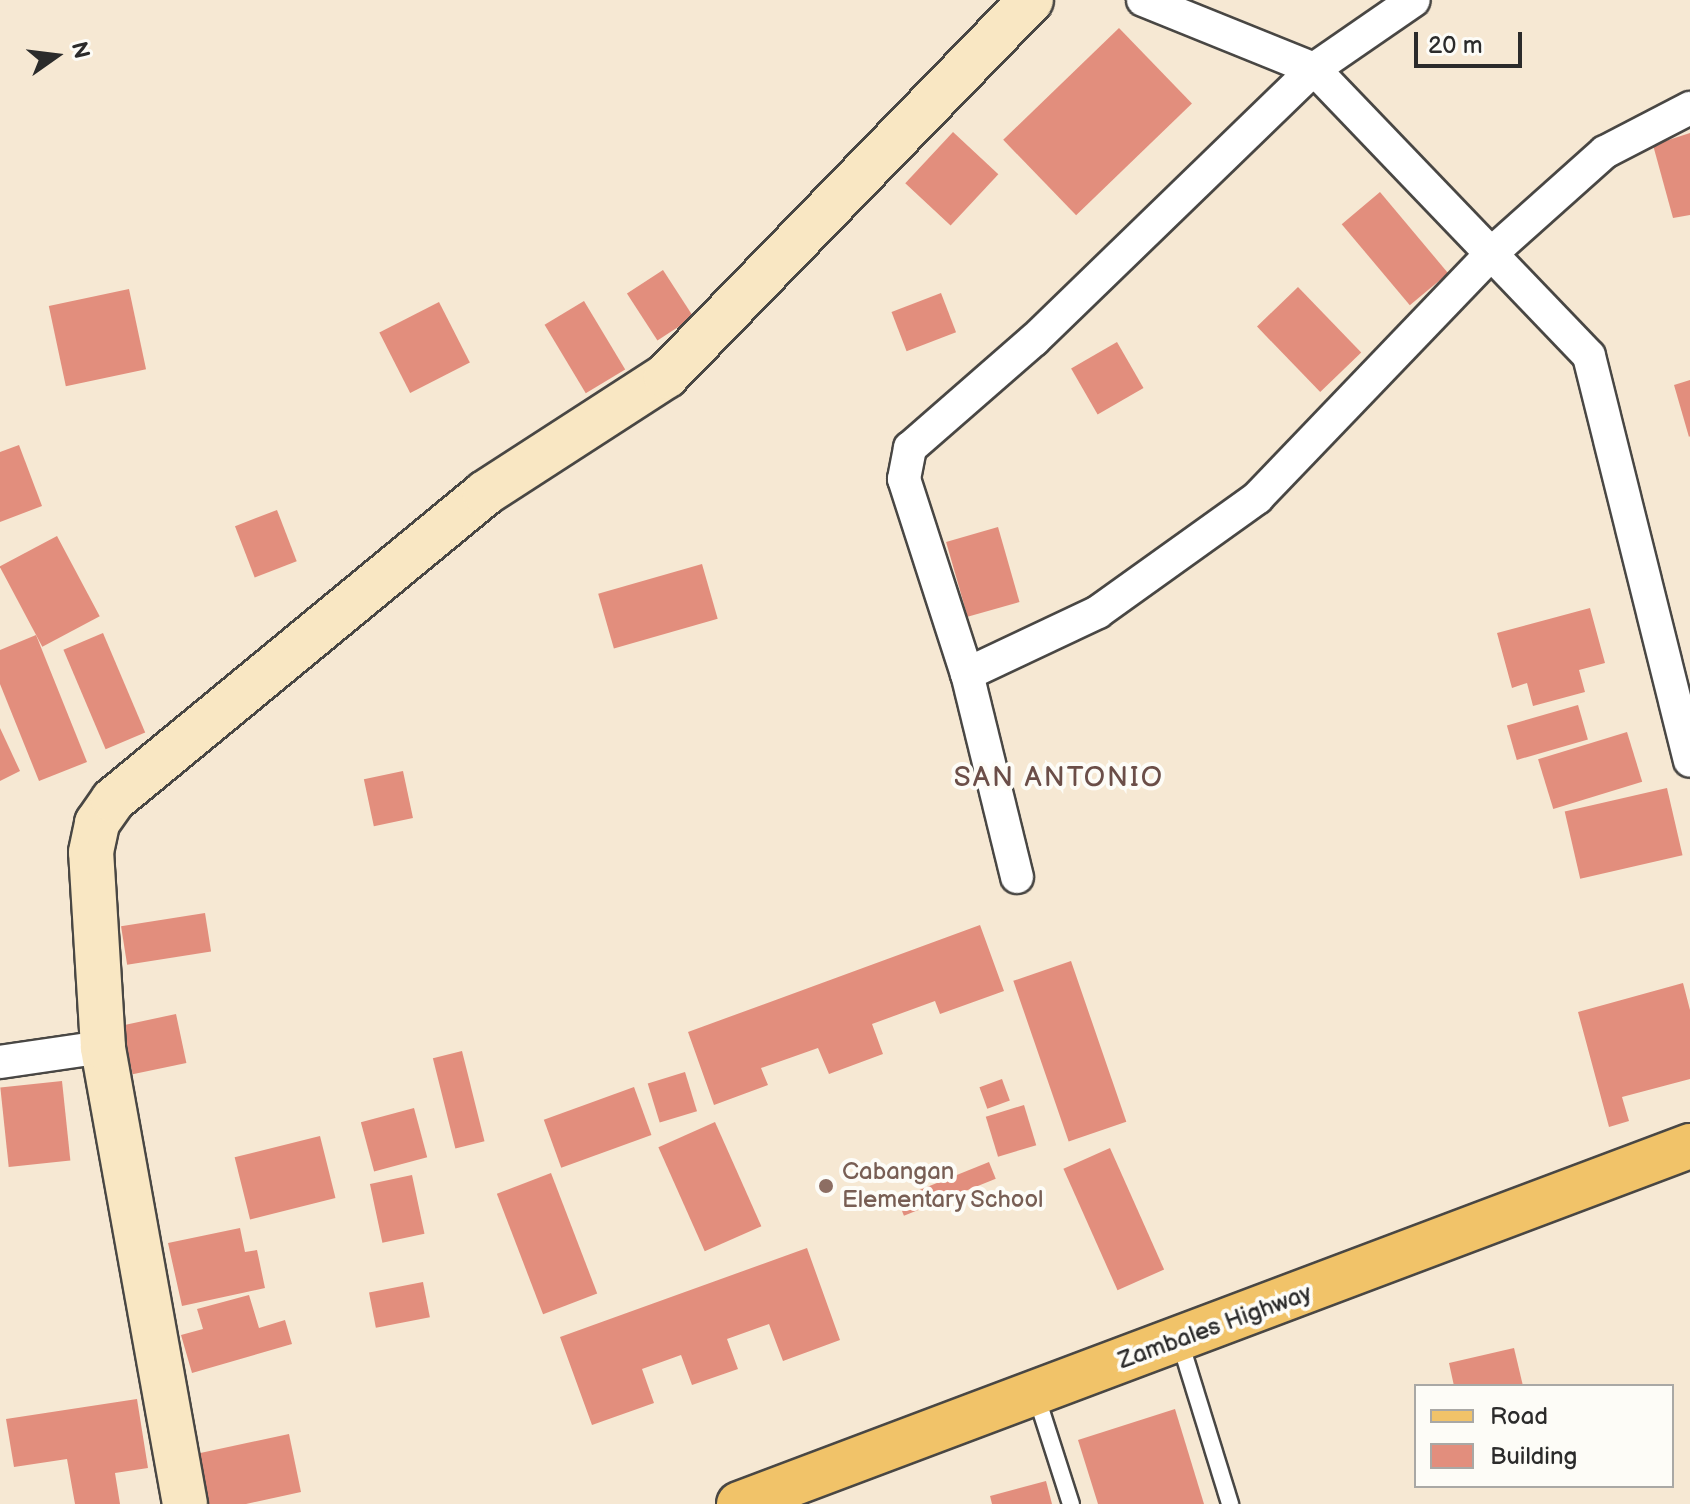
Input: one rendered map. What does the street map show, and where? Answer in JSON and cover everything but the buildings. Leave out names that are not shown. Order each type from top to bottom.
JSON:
[{"type":"main road","name":"Zambales Highway","points":[[739,1504],[1035,1391],[1180,1342],[1690,1146]]},
{"type":"street","points":[[185,1504],[103,1047],[91,852],[97,823],[113,800],[485,493],[666,376],[1031,0]]},
{"type":"street","points":[[1143,0],[1314,69],[1493,252],[1589,356],[1690,761]]},
{"type":"street","points":[[1017,877],[967,674],[904,479],[910,448],[1034,340],[1314,69],[1414,0]]},
{"type":"street","points":[[967,674],[1098,612],[1257,498],[1493,252],[1605,152],[1690,108]]},
{"type":"street","points":[[0,1062],[103,1047]]},
{"type":"lane","points":[[1180,1342],[1230,1504]]},
{"type":"lane","points":[[1035,1391],[1071,1504]]},
{"type":"place","name":"Cabangan Elementary School","points":[[826,1186]]},
{"type":"district","name":"SAN ANTONIO","points":[[1059,778]]}]
